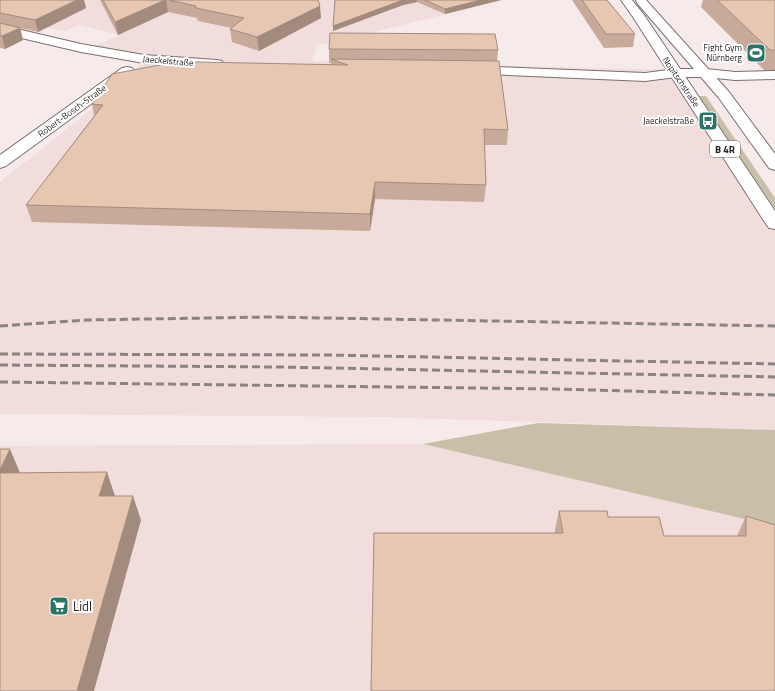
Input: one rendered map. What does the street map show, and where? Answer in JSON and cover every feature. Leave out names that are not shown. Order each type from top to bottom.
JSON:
[{"type":"street","name":"Nopitschstraße","points":[[626,0],[638,15],[775,224]]},
{"type":"street","name":"Nopitschstraße","points":[[640,0],[706,73],[728,100],[775,165]]},
{"type":"street","name":"Jaeckelstraße","points":[[0,29],[81,48],[144,59],[232,65]]},
{"type":"street","name":"Robert-Bosch-Straße","points":[[0,162],[144,59]]},
{"type":"street","points":[[706,73],[727,67],[775,68]]},
{"type":"street","points":[[461,70],[507,70],[645,77],[676,73],[706,73],[735,76],[775,75]]},
{"type":"shaded area","points":[[56,0],[503,0],[317,45],[312,61],[674,70],[775,222],[775,430],[384,417],[0,414],[0,182],[82,117],[148,58],[91,48],[120,35],[79,25],[64,31],[8,18]]},
{"type":"shaded area","points":[[699,96],[706,96],[775,198],[775,209]]},
{"type":"shaded area","points":[[538,423],[775,430],[775,526],[423,444]]},
{"type":"shaded area","points":[[423,444],[775,526],[775,691],[0,691],[0,446]]},
{"type":"building","points":[[0,0],[77,0],[35,20],[0,13]]},
{"type":"building","points":[[103,0],[165,0],[115,22]]},
{"type":"building","points":[[169,0],[318,0],[320,6],[257,37],[230,29],[244,18],[196,8],[196,6]]},
{"type":"building","points":[[335,0],[403,0],[333,26]]},
{"type":"building","points":[[425,0],[481,0],[445,9]]},
{"type":"building","points":[[582,0],[607,0],[635,34],[606,34]]},
{"type":"building","points":[[717,0],[775,0],[775,50],[770,50]]},
{"type":"building","points":[[0,23],[20,28],[0,36]]},
{"type":"building","points":[[330,33],[495,34],[498,50],[329,49]]},
{"type":"building","points":[[331,59],[499,61],[508,130],[484,129],[486,185],[375,182],[370,214],[26,205],[103,105],[92,104],[112,74],[170,63],[198,62],[348,65]]},
{"type":"building","points":[[0,449],[10,449],[0,470]]},
{"type":"building","name":"Lidl","points":[[107,472],[99,496],[133,496],[77,691],[0,691],[0,473]]},
{"type":"building","points":[[559,511],[607,511],[608,517],[659,517],[664,536],[746,536],[746,516],[775,525],[775,691],[371,691],[374,533],[563,533]]},
{"type":"railway","points":[[0,326],[86,320],[269,317],[775,326]]},
{"type":"railway","points":[[0,354],[327,355],[775,364]]},
{"type":"railway","points":[[0,365],[281,367],[775,377]]},
{"type":"railway","points":[[0,382],[555,389],[775,395]]},
{"type":"place","name":"Fight Gym Nürnberg","points":[[756,53]]},
{"type":"place","name":"Jaeckelstraße","points":[[708,121]]},
{"type":"place","name":"Lidl","points":[[59,606]]}]
